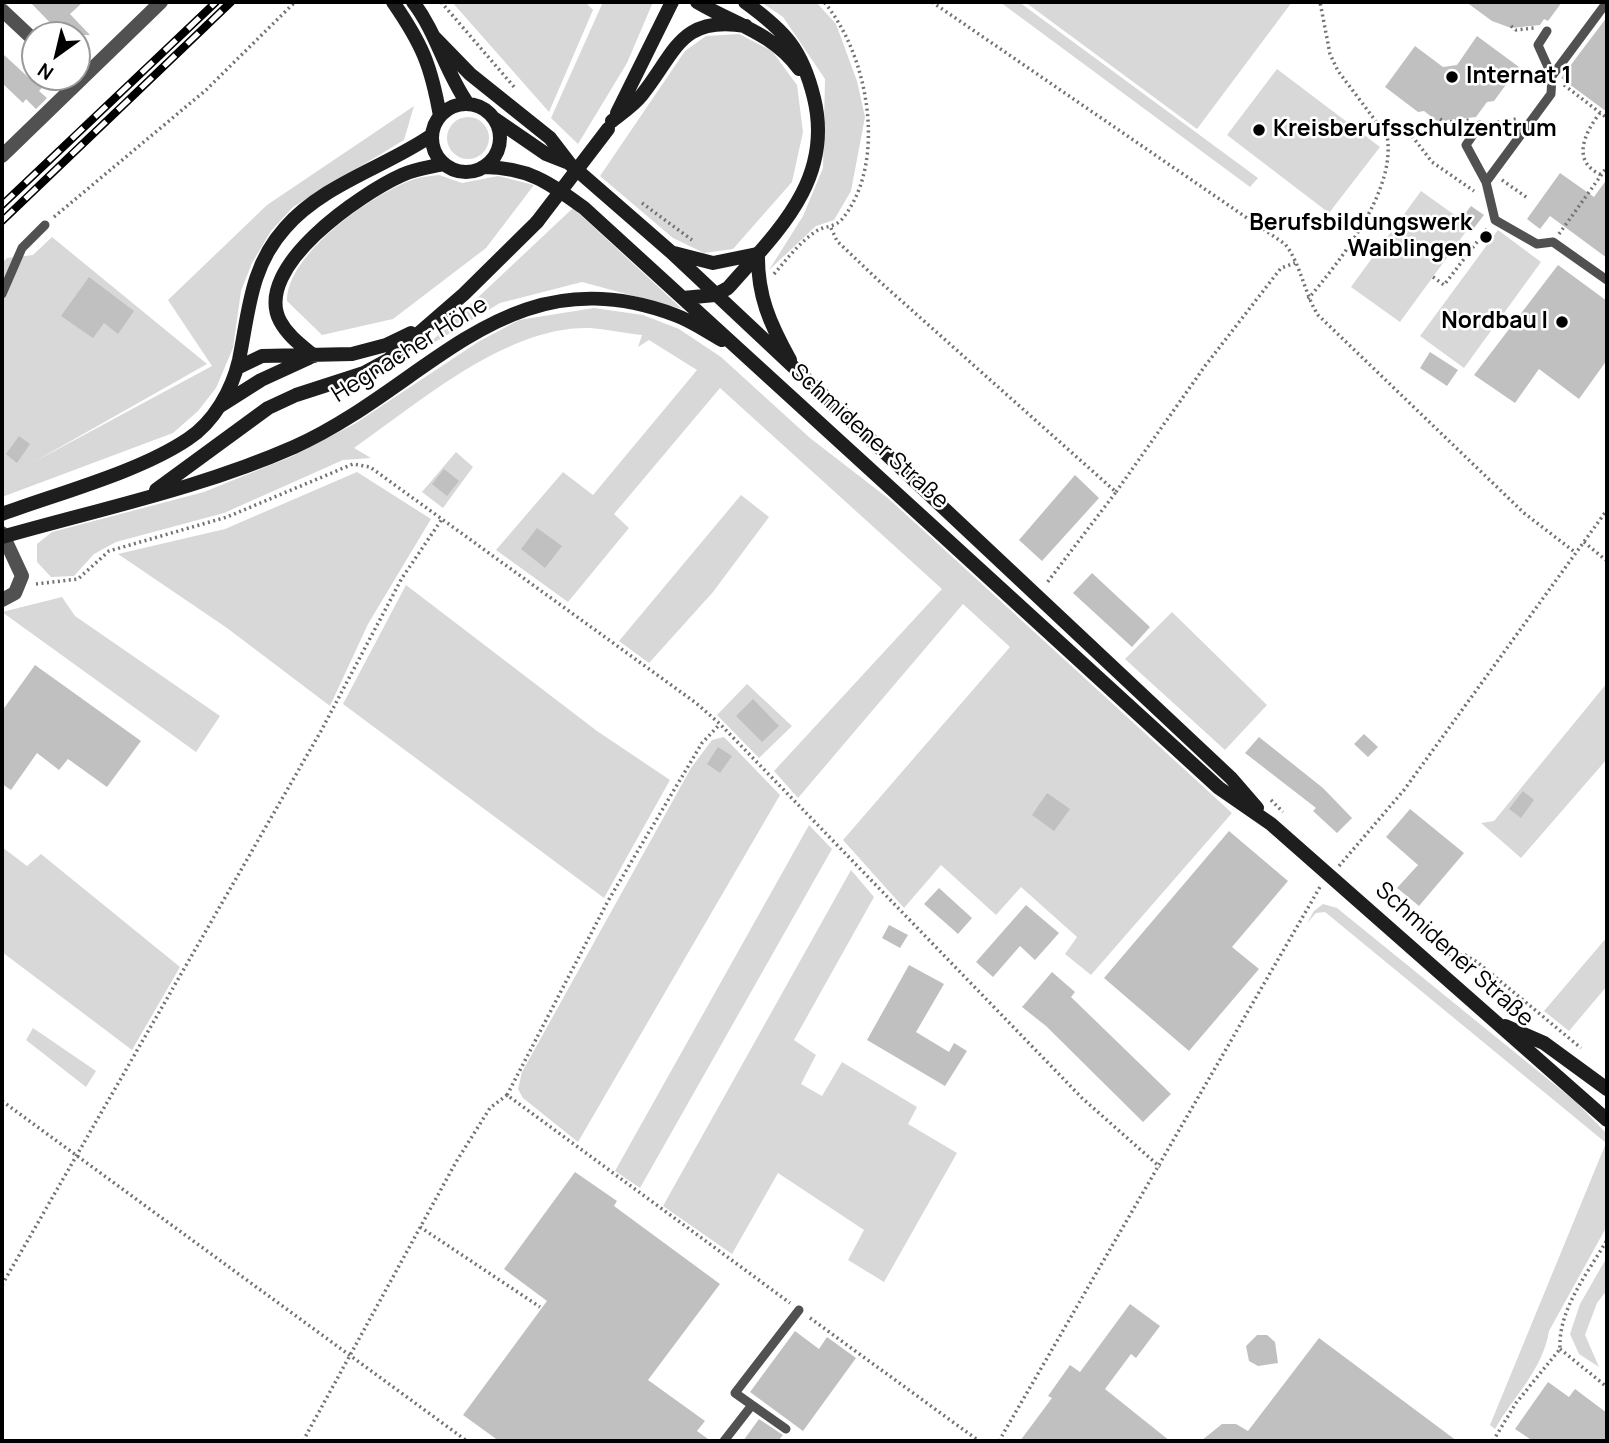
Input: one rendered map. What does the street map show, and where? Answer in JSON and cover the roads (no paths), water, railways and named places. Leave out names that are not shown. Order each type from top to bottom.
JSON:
[{"type":"main road","points":[[393,2],[418,39],[429,63],[440,116]]},
{"type":"main road","name":"Schmidener Straße","points":[[413,2],[434,37],[451,79],[468,104]]},
{"type":"main road","points":[[610,125],[672,2]]},
{"type":"main road","points":[[697,2],[776,43],[811,85]]},
{"type":"main road","points":[[683,298],[715,295],[728,288],[789,216],[807,185],[818,153],[818,116],[803,60],[791,41],[745,2]]},
{"type":"main road","points":[[610,125],[641,97],[673,48],[693,31],[723,22],[746,26]]},
{"type":"main road","name":"Schmidener Straße","points":[[434,37],[470,74],[550,138],[570,164],[671,252],[1231,778],[1271,824]]},
{"type":"main road","points":[[468,104],[479,106],[495,119],[501,140],[498,151],[484,167],[464,172],[444,164],[437,156],[432,135],[440,116],[448,109],[468,104]]},
{"type":"main road","name":"Schmidener Straße","points":[[495,119],[546,154],[570,164]]},
{"type":"main road","name":"Hegnacher Höhe","points":[[146,497],[268,408],[296,395],[364,373],[387,360],[464,294],[537,222],[610,125]]},
{"type":"main road","name":"Hegnacher Höhe","points":[[220,406],[237,368],[256,272],[266,252],[286,226],[307,208],[381,163],[404,155],[432,135]]},
{"type":"main road","name":"Hegnacher Höhe","points":[[314,356],[293,339],[279,319],[275,292],[286,269],[304,244],[366,196],[405,173],[444,164]]},
{"type":"main road","name":"Schmidener Straße","points":[[484,167],[515,168],[552,184],[584,208],[1219,788],[1271,824],[1607,1120]]},
{"type":"main road","points":[[671,252],[713,263],[758,253]]},
{"type":"main road","name":"Schmidener Straße","points":[[758,253],[757,278],[762,304],[797,372]]},
{"type":"main road","name":"Hegnacher Höhe","points":[[2,535],[209,480],[298,445],[366,406],[471,334],[505,316],[544,303],[580,298],[644,306],[677,316],[742,351]]},
{"type":"main road","name":"Hegnacher Höhe","points":[[237,368],[262,356],[352,355],[386,345],[425,327]]},
{"type":"main road","name":"Hegnacher Höhe","points":[[2,514],[158,455],[189,438],[220,406],[261,380],[314,356]]},
{"type":"main road","points":[[1023,610],[1035,596]]},
{"type":"main road","points":[[1491,1020],[1544,1043],[1607,1089]]},
{"type":"street","points":[[91,66],[161,2]]},
{"type":"street","points":[[2,10],[21,28]]},
{"type":"street","points":[[2,156],[65,91]]},
{"type":"street","name":"Hegnacher Höhe","points":[[2,535],[19,568],[20,585],[15,593],[2,600]]},
{"type":"lane","points":[[1552,76],[1607,2]]},
{"type":"lane","points":[[1486,182],[1551,94],[1552,76],[1538,46],[1544,29]]},
{"type":"lane","points":[[1480,125],[1466,145],[1486,182],[1495,219],[1537,244],[1553,242],[1607,280]]},
{"type":"lane","points":[[2,294],[22,248],[45,225]]},
{"type":"lane","points":[[786,1429],[735,1393],[799,1310]]},
{"type":"lane","points":[[724,1441],[752,1405]]},
{"type":"railway","points":[[2,205],[216,2]]},
{"type":"railway","points":[[2,221],[231,2]]},
{"type":"place","name":"Internat 1","points":[[1452,77]]},
{"type":"place","name":"Kreisberufsschulzentrum","points":[[1259,130]]},
{"type":"place","name":"Berufsbildungswerk Waiblingen","points":[[1486,237]]},
{"type":"place","name":"Nordbau I","points":[[1562,322]]}]
